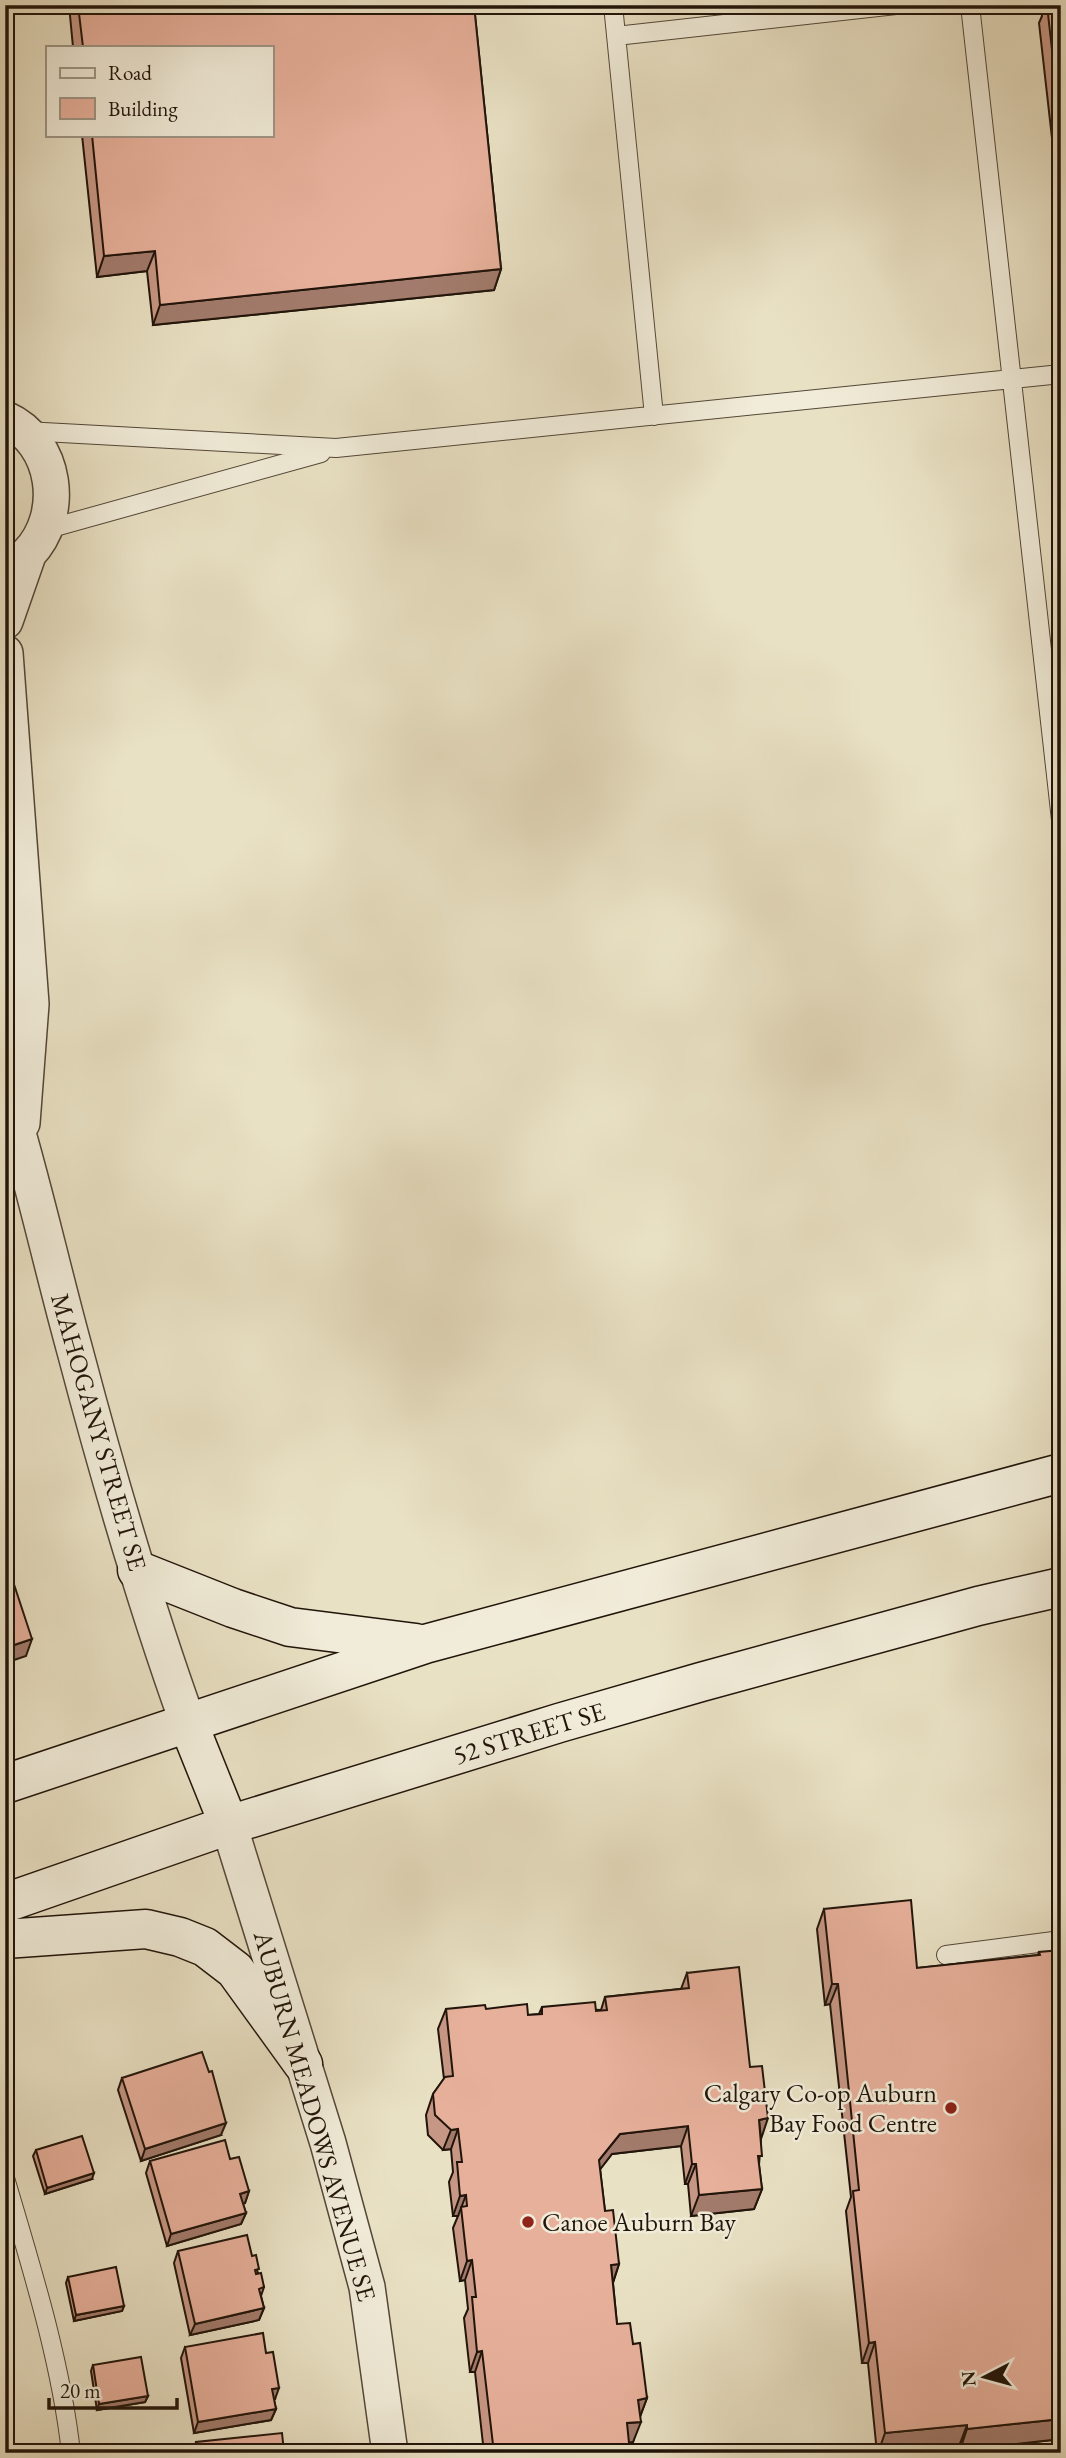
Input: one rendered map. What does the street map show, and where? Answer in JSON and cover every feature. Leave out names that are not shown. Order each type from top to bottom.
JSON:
[{"type":"main road","points":[[5,1784],[425,1644],[1061,1473]]},
{"type":"main road","points":[[137,1570],[290,1627],[425,1644]]},
{"type":"main road","name":"52 STREET SE","points":[[5,1903],[229,1825],[701,1682],[978,1606],[1061,1587]]},
{"type":"main road","points":[[188,1723],[229,1825]]},
{"type":"main road","points":[[5,1938],[146,1929],[180,1937],[205,1947],[235,1970],[303,2064]]},
{"type":"street","points":[[5,621],[26,552],[52,505],[51,477],[42,452],[12,420]]},
{"type":"street","name":"MAHOGANY STREET SE","points":[[5,653],[31,1004],[13,1138]]},
{"type":"street","name":"MAHOGANY STREET SE","points":[[5,1089],[13,1138],[137,1570],[188,1723]]},
{"type":"street","name":"AUBURN MEADOWS AVENUE SE","points":[[229,1825],[328,2143],[367,2287],[390,2453]]},
{"type":"lane","points":[[613,5],[654,416]]},
{"type":"lane","points":[[616,36],[896,5]]},
{"type":"lane","points":[[970,5],[1061,820]]},
{"type":"lane","points":[[12,420],[336,448],[1061,374]]},
{"type":"lane","points":[[26,552],[336,448]]},
{"type":"lane","points":[[946,1955],[1061,1940]]},
{"type":"lane","points":[[5,2178],[35,2280],[68,2423],[71,2453]]},
{"type":"building","points":[[78,5],[474,5],[501,269],[160,305],[155,251],[104,256],[92,136],[273,136],[273,46],[83,46]]},
{"type":"building","points":[[1047,5],[1061,5],[1061,130]]},
{"type":"building","points":[[5,1557],[32,1639],[5,1648]]},
{"type":"building","name":"Calgary Co-op Auburn Bay Food Centre","points":[[911,1900],[917,1968],[1040,1955],[1039,1952],[1061,1950],[1061,2419],[967,2429],[967,2425],[885,2433],[875,2342],[869,2343],[853,2191],[859,2190],[838,1984],[832,1984],[824,1909]]},
{"type":"building","name":"Canoe Auburn Bay","points":[[739,1967],[750,2067],[762,2066],[768,2118],[759,2120],[762,2156],[758,2156],[762,2189],[699,2195],[688,2126],[620,2134],[599,2160],[605,2211],[613,2210],[619,2264],[611,2265],[617,2324],[630,2323],[633,2344],[640,2343],[647,2398],[638,2400],[641,2422],[627,2423],[630,2453],[494,2453],[482,2351],[477,2352],[472,2260],[467,2261],[461,2207],[467,2206],[466,2195],[460,2196],[457,2162],[462,2162],[458,2129],[451,2130],[435,2115],[433,2094],[445,2077],[453,2076],[446,2009],[485,2005],[486,2009],[527,2004],[528,2015],[542,2014],[542,2007],[595,2002],[596,2011],[607,2010],[605,1997],[689,1988],[687,1973]]},
{"type":"building","points":[[202,2052],[209,2072],[212,2071],[226,2123],[145,2149],[122,2078]]},
{"type":"building","points":[[82,2136],[94,2173],[47,2188],[36,2150]]},
{"type":"building","points":[[225,2140],[230,2159],[239,2157],[249,2191],[240,2194],[246,2213],[171,2234],[150,2161]]},
{"type":"building","points":[[247,2235],[252,2256],[256,2255],[259,2269],[255,2270],[256,2274],[261,2273],[264,2287],[259,2289],[264,2308],[195,2324],[178,2251]]},
{"type":"building","points":[[116,2267],[124,2306],[76,2315],[68,2277]]},
{"type":"building","points":[[263,2333],[266,2353],[273,2352],[279,2388],[272,2389],[276,2409],[198,2422],[185,2347]]},
{"type":"building","points":[[141,2357],[148,2396],[99,2404],[93,2365]]},
{"type":"building","points":[[282,2433],[284,2452],[292,2453],[197,2453],[196,2442]]},
{"type":"place","name":"Calgary Co-op Auburn Bay Food Centre","points":[[951,2108]]},
{"type":"place","name":"Canoe Auburn Bay","points":[[528,2222]]}]
